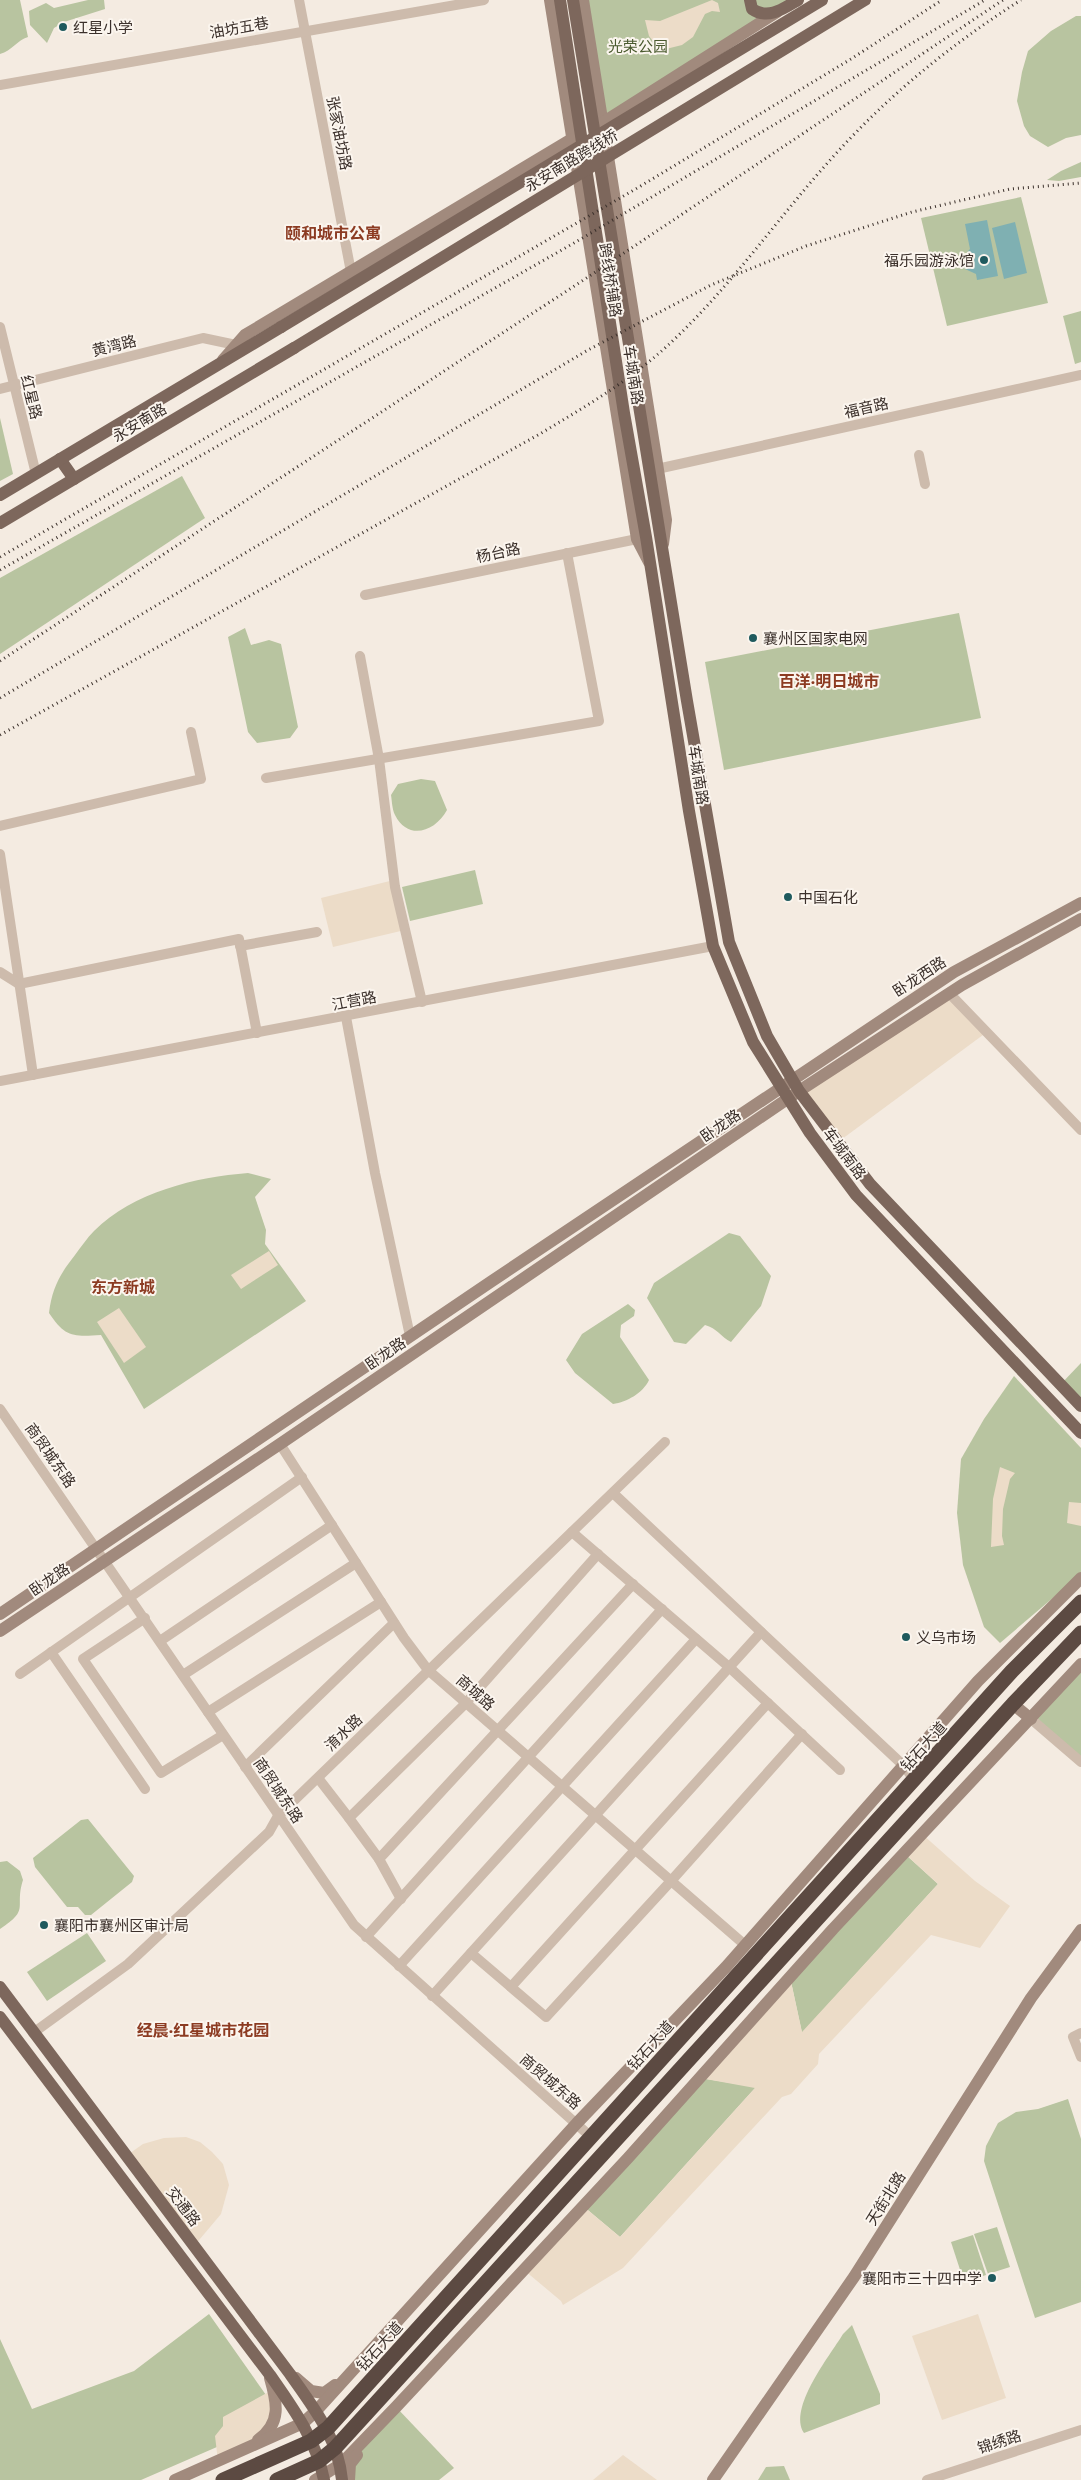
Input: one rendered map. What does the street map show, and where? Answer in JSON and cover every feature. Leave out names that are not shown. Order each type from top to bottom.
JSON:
[{"type":"highway","name":"钻石大道","points":[[223,2480],[311,2441],[328,2428],[591,2137],[751,1950],[915,1781],[1017,1667],[1081,1602]]},
{"type":"highway","points":[[277,2480],[319,2461],[335,2448],[954,1768],[1081,1633]]},
{"type":"main road","name":"车城南路","points":[[560,0],[624,413],[689,811],[714,946],[753,1042],[786,1083],[799,1091],[870,1184],[1081,1406]]},
{"type":"main road","name":"车城南路","points":[[573,0],[729,942],[786,1083],[787,1099],[856,1195],[1081,1433]]},
{"type":"main road","points":[[750,0],[752,9],[759,14],[777,12],[798,0]]},
{"type":"main road","name":"永安南路跨线桥","points":[[281,327],[822,0]]},
{"type":"main road","name":"永安南路跨线桥","points":[[294,348],[865,0]]},
{"type":"main road","name":"永安南路","points":[[0,495],[281,327]]},
{"type":"main road","name":"永安南路","points":[[0,523],[294,348]]},
{"type":"main road","points":[[60,459],[74,479]]},
{"type":"main road","name":"交通路","points":[[0,1987],[33,2034],[290,2374],[328,2428],[341,2464],[342,2480]]},
{"type":"main road","points":[[0,2017],[270,2375],[303,2423],[319,2461],[321,2479]]},
{"type":"street","name":"张家油坊路","points":[[299,0],[351,272]]},
{"type":"street","name":"油坊五巷","points":[[0,85],[484,0]]},
{"type":"street","name":"跨线桥辅路","points":[[550,0],[636,539],[650,563]]},
{"type":"street","name":"跨线桥辅路","points":[[583,0],[666,520],[663,551]]},
{"type":"street","points":[[602,122],[777,12]]},
{"type":"street","points":[[219,364],[245,335],[572,139]]},
{"type":"street","name":"红星路","points":[[0,327],[36,474]]},
{"type":"street","name":"黄湾路","points":[[0,389],[203,338],[236,345]]},
{"type":"street","name":"福音路","points":[[657,469],[1081,375]]},
{"type":"street","points":[[919,455],[925,484]]},
{"type":"street","name":"杨台路","points":[[365,595],[636,539]]},
{"type":"street","points":[[266,778],[599,721],[567,553]]},
{"type":"street","points":[[360,656],[379,759],[395,887],[422,1002]]},
{"type":"street","points":[[0,826],[201,779],[191,732]]},
{"type":"street","points":[[0,854],[33,1075]]},
{"type":"street","name":"卧龙西路","points":[[786,1083],[954,972],[1081,903]]},
{"type":"street","name":"卧龙西路","points":[[787,1099],[949,993],[1081,920]]},
{"type":"street","points":[[240,946],[317,932]]},
{"type":"street","points":[[0,972],[19,984],[239,939],[257,1033]]},
{"type":"street","name":"江营路","points":[[0,1081],[714,946]]},
{"type":"street","points":[[949,993],[1081,1130]]},
{"type":"street","points":[[346,1017],[375,1174],[410,1336]]},
{"type":"street","name":"卧龙路","points":[[0,1614],[786,1083]]},
{"type":"street","name":"卧龙路","points":[[0,1631],[280,1444],[787,1099]]},
{"type":"street","name":"商贸城东路","points":[[0,1408],[354,1925],[591,2137]]},
{"type":"street","name":"淯水路","points":[[33,2034],[128,1964],[269,1832],[278,1816],[665,1442]]},
{"type":"street","name":"商城路","points":[[280,1444],[394,1623],[428,1670],[751,1950]]},
{"type":"street","points":[[20,1674],[302,1477]]},
{"type":"street","points":[[613,1493],[904,1766],[915,1781]]},
{"type":"street","points":[[160,1641],[332,1525]]},
{"type":"street","points":[[572,1532],[729,1667],[840,1770]]},
{"type":"street","points":[[349,1818],[466,1703],[598,1554]]},
{"type":"street","points":[[183,1675],[356,1563]]},
{"type":"street","points":[[175,2480],[303,2423],[316,2411],[577,2123],[751,1950],[904,1766],[986,1673],[1081,1578]]},
{"type":"street","points":[[378,1860],[633,1584]]},
{"type":"street","points":[[208,1712],[381,1602]]},
{"type":"street","points":[[366,1937],[662,1610]]},
{"type":"street","points":[[145,1618],[83,1659],[161,1773],[223,1735]]},
{"type":"street","points":[[245,1768],[394,1623]]},
{"type":"street","points":[[432,1996],[761,1632]]},
{"type":"street","points":[[399,1966],[696,1639]]},
{"type":"street","points":[[51,1652],[145,1789]]},
{"type":"street","points":[[321,2479],[341,2464],[378,2427],[524,2270],[875,1884],[1081,1664]]},
{"type":"street","points":[[986,1673],[1017,1667]]},
{"type":"street","points":[[511,1987],[768,1703]]},
{"type":"street","points":[[1013,1704],[1081,1762]]},
{"type":"street","points":[[472,1952],[546,2017],[802,1734]]},
{"type":"street","points":[[954,1768],[969,1784]]},
{"type":"street","points":[[318,1778],[378,1860],[401,1899]]},
{"type":"street","points":[[861,1871],[875,1884]]},
{"type":"street","name":"天街北路","points":[[714,2480],[854,2277],[1031,1998],[1081,1930]]},
{"type":"street","points":[[1081,2033],[1073,2037],[1081,2057]]},
{"type":"street","points":[[511,2256],[524,2270]]},
{"type":"street","points":[[445,2269],[460,2282]]},
{"type":"street","points":[[290,2374],[311,2391],[324,2393],[350,2374]]},
{"type":"street","points":[[246,2448],[262,2437],[273,2423],[278,2404],[270,2375]]},
{"type":"street","points":[[349,2480],[350,2464],[378,2427]]},
{"type":"street","name":"锦绣路","points":[[927,2480],[1081,2430]]},
{"type":"green space","points":[[0,0],[20,0],[28,37],[0,54]]},
{"type":"green space","points":[[88,0],[104,0],[105,9],[64,22],[54,28],[47,43],[30,25],[29,11],[46,3],[54,8]]},
{"type":"green space","name":"光荣公园","points":[[583,0],[798,0],[602,123]]},
{"type":"green space","points":[[1076,16],[1081,16],[1081,135],[1066,138],[1048,147],[1030,136],[1024,126],[1017,101],[1022,72],[1028,51],[1051,31]]},
{"type":"green space","points":[[1081,162],[1081,177],[1059,181],[1047,180],[1061,171]]},
{"type":"green space","name":"福乐园游泳馆","points":[[1021,197],[1048,303],[947,326],[921,218]]},
{"type":"green space","points":[[1081,311],[1081,362],[1075,364],[1063,316]]},
{"type":"green space","points":[[0,418],[13,474],[0,481]]},
{"type":"green space","points":[[182,476],[205,518],[0,654],[0,578]]},
{"type":"green space","points":[[959,613],[981,718],[724,770],[705,662]]},
{"type":"green space","points":[[245,628],[251,645],[269,640],[281,644],[298,727],[290,738],[257,743],[248,732],[228,637]]},
{"type":"green space","points":[[421,779],[435,781],[447,810],[436,824],[429,828],[414,831],[400,823],[395,815],[391,795],[398,784]]},
{"type":"green space","points":[[475,870],[483,904],[410,921],[402,887]]},
{"type":"green space","points":[[248,1173],[271,1179],[255,1197],[266,1230],[265,1244],[306,1301],[144,1409],[101,1335],[83,1336],[70,1334],[60,1327],[49,1313],[52,1296],[61,1275],[91,1234],[110,1217],[127,1206],[166,1189],[187,1183],[207,1178]]},
{"type":"green space","points":[[729,1233],[740,1236],[771,1276],[761,1306],[731,1342],[713,1328],[705,1325],[686,1344],[674,1342],[647,1298],[654,1283]]},
{"type":"green space","points":[[628,1304],[635,1310],[634,1316],[621,1325],[620,1337],[649,1380],[643,1389],[634,1396],[613,1404],[575,1373],[566,1360],[582,1334]]},
{"type":"green space","points":[[1081,1363],[1081,1406],[1060,1385]]},
{"type":"green space","points":[[1014,1376],[1081,1448],[1081,1574],[1000,1643],[984,1627],[963,1565],[957,1513],[961,1459],[984,1419]]},
{"type":"green space","points":[[1081,1664],[1081,1762],[1031,1719]]},
{"type":"green space","points":[[88,1819],[134,1876],[132,1882],[91,1915],[85,1915],[78,1907],[67,1907],[35,1867],[33,1858],[81,1820]]},
{"type":"green space","points":[[904,1853],[938,1884],[802,2033],[790,1977]]},
{"type":"green space","points":[[7,1861],[20,1871],[23,1880],[19,1912],[0,1929],[0,1862]]},
{"type":"green space","points":[[87,1933],[106,1961],[47,2001],[27,1972]]},
{"type":"green space","points":[[700,2078],[756,2087],[620,2237],[583,2206]]},
{"type":"green space","points":[[1068,2099],[1081,2139],[1081,2302],[1035,2318],[984,2161],[986,2146],[998,2123],[1016,2112],[1038,2109]]},
{"type":"green space","points":[[997,2227],[1010,2267],[988,2274],[974,2234]]},
{"type":"green space","points":[[973,2235],[986,2275],[964,2282],[951,2242]]},
{"type":"green space","points":[[209,2314],[266,2395],[263,2427],[141,2480],[0,2480],[0,2339],[32,2409],[134,2371]]},
{"type":"green space","points":[[852,2325],[880,2394],[880,2404],[804,2433],[801,2423],[801,2410],[812,2383],[843,2334]]},
{"type":"green space","points":[[396,2407],[454,2468],[439,2480],[349,2480],[350,2464]]},
{"type":"green space","points":[[784,2466],[790,2480],[758,2480],[766,2467]]},
{"type":"shaded area","points":[[712,0],[718,3],[720,12],[712,11],[705,14],[693,37],[682,45],[666,49],[655,44],[649,36],[645,20],[660,21]]},
{"type":"shaded area","points":[[394,880],[405,930],[333,947],[321,898]]},
{"type":"shaded area","points":[[949,993],[987,1032],[838,1142],[799,1091]]},
{"type":"shaded area","points":[[269,1251],[278,1265],[241,1289],[231,1275]]},
{"type":"shaded area","points":[[119,1308],[146,1347],[124,1363],[97,1322]]},
{"type":"shaded area","points":[[1000,1467],[1015,1473],[1010,1479],[1003,1509],[1002,1536],[1004,1545],[991,1547],[993,1499]]},
{"type":"shaded area","points":[[1069,1502],[1081,1503],[1081,1526],[1067,1523]]},
{"type":"shaded area","points":[[922,1834],[975,1881],[1010,1906],[980,1948],[931,1935],[819,2054],[818,2064],[791,2094],[782,2097],[623,2268],[563,2305],[561,2301],[524,2270],[583,2206],[620,2237],[755,2088],[700,2078],[790,1977],[802,2032],[938,1884],[904,1853]]},
{"type":"shaded area","points":[[186,2137],[200,2142],[223,2164],[229,2185],[221,2214],[194,2246],[126,2156],[143,2144],[164,2138]]},
{"type":"shaded area","points":[[978,2314],[1006,2398],[942,2420],[912,2336]]},
{"type":"shaded area","points":[[274,2389],[278,2404],[262,2437],[218,2461],[215,2436],[223,2426],[223,2417]]},
{"type":"shaded area","points":[[623,2455],[657,2480],[593,2480]]},
{"type":"water","points":[[987,220],[998,276],[977,280],[976,274],[965,269],[964,266],[964,258],[970,249],[965,224]]},
{"type":"water","points":[[1015,222],[1027,273],[1004,279],[992,228]]},
{"type":"railway","points":[[0,557],[639,187],[851,59],[942,0]]},
{"type":"railway","points":[[0,570],[574,243],[985,0]]},
{"type":"railway","points":[[0,661],[582,281],[1003,0]]},
{"type":"railway","points":[[0,735],[538,435],[621,383],[651,360],[690,324],[735,274],[799,196],[863,125],[927,67],[973,32],[1021,0]]},
{"type":"railway","points":[[0,698],[588,350],[711,285],[806,246],[912,212],[1010,189],[1081,183]]},
{"type":"place","name":"红星小学","points":[[63,27]]},
{"type":"place","name":"福乐园游泳馆","points":[[984,260]]},
{"type":"place","name":"襄州区国家电网","points":[[753,638]]},
{"type":"place","name":"中国石化","points":[[788,897]]},
{"type":"place","name":"义乌市场","points":[[906,1637]]},
{"type":"place","name":"襄阳市襄州区审计局","points":[[44,1925]]},
{"type":"place","name":"襄阳市三十四中学","points":[[992,2278]]},
{"type":"district","name":"颐和城市公寓","points":[[333,232]]},
{"type":"district","name":"百洋·明日城市","points":[[829,680]]},
{"type":"district","name":"东方新城","points":[[123,1286]]},
{"type":"district","name":"经晨·红星城市花园","points":[[203,2029]]}]
